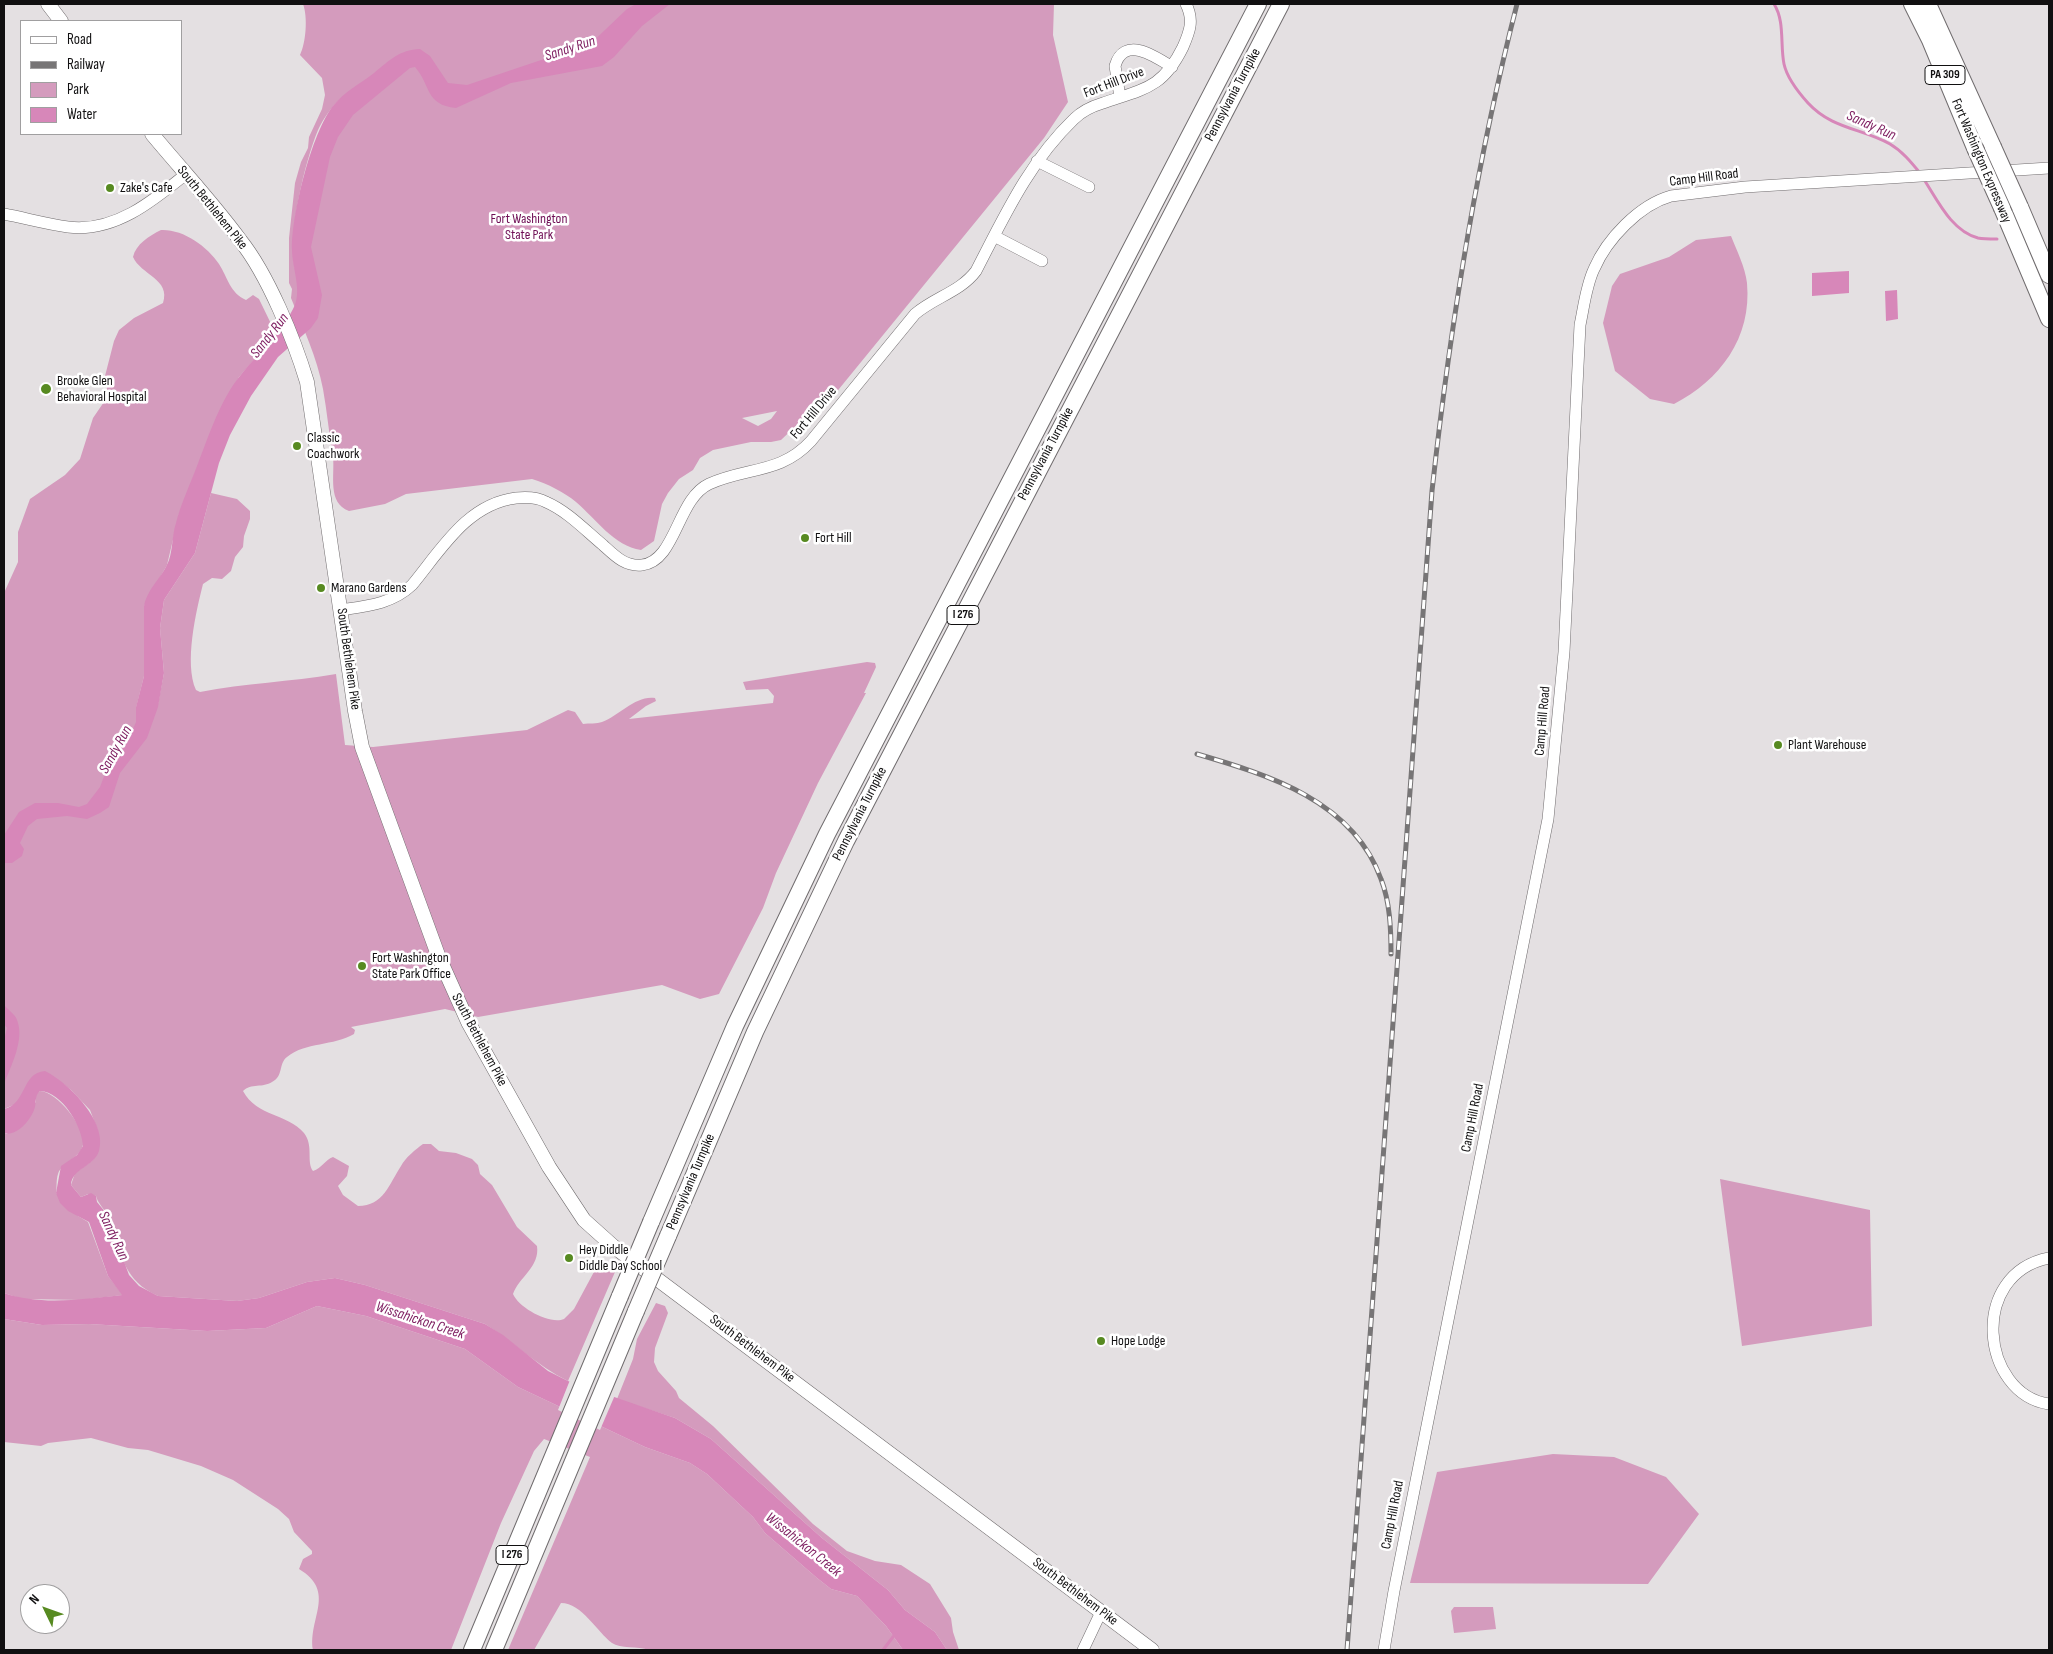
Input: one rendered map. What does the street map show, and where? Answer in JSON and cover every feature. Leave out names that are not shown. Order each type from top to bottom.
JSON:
[{"type":"highway","name":"Pennsylvania Turnpike","points":[[472,1650],[735,1026],[827,834],[1258,4]]},
{"type":"highway","name":"Pennsylvania Turnpike","points":[[494,1650],[569,1467],[755,1032],[846,841],[1281,4]]},
{"type":"highway","name":"Fort Washington Expressway","points":[[1912,4],[1930,40],[2049,319]]},
{"type":"highway","name":"Fort Washington Expressway","points":[[1928,4],[2049,275]]},
{"type":"highway","points":[[1936,4],[1953,58]]},
{"type":"main road","points":[[48,4],[60,20]]},
{"type":"main road","name":"South Bethlehem Pike","points":[[153,135],[242,241],[279,312],[297,352],[307,382],[362,747],[438,955],[468,1022],[537,1148],[584,1220],[613,1246],[1152,1650]]},
{"type":"street","name":"Fort Hill Drive","points":[[340,610],[376,604],[402,593],[412,584],[467,519],[486,506],[506,500],[523,498],[545,501],[562,511],[625,562],[636,565],[653,562],[664,550],[690,501],[698,491],[725,478],[776,466],[790,460],[807,446],[915,314],[928,304],[963,286],[971,278],[1021,185],[1037,161],[1082,112],[1151,86],[1165,76],[1172,67],[1190,31],[1191,18],[1186,4]]},
{"type":"street","points":[[1120,97],[1115,66],[1118,59],[1127,51],[1148,52],[1172,67]]},
{"type":"street","points":[[1037,161],[1089,188]]},
{"type":"street","name":"Camp Hill Road","points":[[1384,1650],[1397,1575],[1548,819],[1564,652],[1580,325],[1585,295],[1594,268],[1608,245],[1628,222],[1661,199],[1716,190],[2049,168]]},
{"type":"street","points":[[4,214],[69,227],[94,226],[135,211],[186,174]]},
{"type":"street","points":[[994,236],[1042,261]]},
{"type":"street","points":[[2049,1258],[2034,1261],[2015,1274],[2004,1287],[1994,1310],[1993,1339],[2000,1363],[2021,1392],[2039,1402],[2049,1404]]},
{"type":"street","points":[[1083,1650],[1101,1612]]},
{"type":"green space","name":"Fort Washington State Park","points":[[303,4],[1054,4],[1053,35],[1068,102],[1044,138],[830,400],[809,405],[802,420],[781,440],[751,442],[713,450],[700,458],[693,470],[679,479],[668,493],[662,504],[654,541],[641,550],[614,538],[566,495],[532,479],[406,494],[385,504],[349,511],[338,502],[335,495],[333,457],[320,377],[291,298],[292,289],[289,283],[289,238],[295,183],[301,162],[308,148],[309,137],[322,109],[325,95],[322,78],[300,55],[306,30]],"holes":[[[340,99],[295,268],[293,254],[295,218],[308,160],[320,126]],[[777,411],[771,419],[758,426],[742,418]]]},
{"type":"green space","points":[[161,230],[178,232],[194,240],[208,251],[219,264],[236,293],[246,300],[253,295],[259,299],[276,334],[239,377],[220,411],[179,514],[167,565],[144,606],[144,676],[136,708],[158,704],[164,673],[160,628],[164,600],[195,553],[211,493],[237,499],[250,511],[250,519],[244,536],[243,547],[235,557],[231,571],[222,579],[212,578],[203,584],[192,637],[191,652],[191,666],[196,690],[200,692],[336,674],[345,745],[373,747],[527,730],[568,710],[575,712],[583,724],[598,723],[609,719],[641,699],[648,698],[655,698],[656,701],[629,719],[773,703],[774,696],[768,689],[746,690],[743,682],[867,662],[875,663],[876,667],[864,693],[866,693],[818,783],[776,873],[763,908],[719,994],[700,999],[662,985],[478,1017],[445,1009],[351,1027],[355,1030],[354,1034],[346,1038],[294,1052],[284,1060],[276,1079],[268,1084],[250,1087],[243,1091],[256,1106],[289,1122],[304,1133],[309,1143],[310,1163],[313,1171],[333,1157],[349,1166],[347,1176],[338,1186],[343,1195],[358,1206],[367,1205],[380,1198],[405,1160],[423,1144],[431,1144],[439,1151],[456,1153],[472,1159],[478,1165],[480,1174],[492,1185],[517,1227],[537,1246],[537,1253],[532,1266],[513,1294],[522,1305],[536,1314],[551,1320],[564,1319],[574,1309],[595,1270],[601,1266],[615,1266],[615,1272],[568,1381],[546,1368],[485,1324],[365,1285],[335,1278],[307,1282],[259,1298],[237,1301],[158,1296],[138,1283],[131,1275],[121,1256],[106,1213],[96,1196],[88,1194],[81,1197],[71,1185],[75,1173],[93,1160],[98,1131],[90,1110],[71,1090],[58,1080],[21,1097],[16,1104],[4,1109],[4,593],[18,562],[18,532],[30,499],[65,475],[80,459],[93,418],[106,399],[105,376],[114,341],[119,330],[134,318],[163,303],[163,288],[133,257],[140,244]]},
{"type":"green space","points":[[1731,236],[1743,265],[1747,283],[1747,303],[1744,322],[1738,339],[1730,355],[1719,370],[1691,394],[1674,404],[1650,399],[1615,371],[1603,323],[1612,286],[1620,274],[1669,257],[1696,240]]},
{"type":"green space","points":[[40,1091],[54,1097],[62,1104],[75,1120],[83,1138],[81,1150],[58,1174],[56,1193],[78,1216],[88,1222],[108,1276],[123,1295],[81,1300],[22,1299],[4,1293],[4,1133],[7,1134],[36,1102],[36,1094]]},
{"type":"green space","points":[[1720,1179],[1870,1210],[1872,1326],[1742,1346]]},
{"type":"green space","points":[[656,1303],[665,1306],[668,1313],[655,1348],[654,1362],[658,1371],[676,1391],[679,1398],[713,1426],[813,1524],[847,1551],[875,1561],[901,1565],[930,1584],[951,1618],[959,1650],[947,1650],[935,1632],[905,1610],[888,1590],[822,1538],[711,1439],[675,1418],[617,1399],[633,1359],[637,1339]]},
{"type":"green space","points":[[317,1306],[366,1316],[465,1349],[518,1387],[645,1447],[690,1463],[707,1474],[753,1517],[765,1533],[817,1578],[831,1589],[857,1596],[886,1626],[903,1650],[649,1650],[624,1647],[612,1643],[576,1608],[569,1604],[561,1603],[534,1650],[508,1650],[590,1457],[544,1439],[534,1451],[501,1523],[451,1650],[313,1650],[314,1627],[319,1596],[317,1587],[299,1569],[303,1559],[312,1554],[312,1551],[294,1532],[289,1519],[278,1509],[233,1480],[201,1466],[148,1450],[128,1448],[91,1438],[48,1443],[41,1446],[4,1442],[4,1319],[42,1325],[89,1324],[207,1331],[266,1328]]},
{"type":"green space","points":[[1553,1454],[1614,1457],[1666,1477],[1699,1514],[1648,1584],[1410,1583],[1437,1472]]},
{"type":"green space","points":[[1454,1607],[1493,1607],[1496,1629],[1454,1633],[1451,1611]]},
{"type":"water","points":[[636,4],[670,4],[642,26],[614,57],[602,66],[511,83],[456,108],[439,103],[434,98],[415,67],[410,68],[353,115],[338,137],[330,157],[311,247],[322,295],[318,318],[311,328],[278,357],[251,396],[230,435],[219,463],[195,553],[164,600],[160,628],[164,673],[158,707],[147,738],[120,773],[109,807],[87,819],[67,816],[37,819],[28,826],[20,843],[24,849],[22,856],[12,863],[4,863],[4,835],[19,812],[35,803],[58,803],[79,807],[87,804],[100,787],[111,758],[125,747],[136,722],[136,707],[144,676],[144,606],[146,599],[169,560],[180,508],[220,408],[237,379],[279,331],[296,302],[297,288],[292,257],[295,216],[304,175],[311,154],[325,118],[333,106],[390,60],[406,51],[420,49],[430,56],[448,83],[467,85],[550,57],[585,49],[627,9]]},
{"type":"water","points":[[1849,271],[1849,293],[1812,296],[1812,273]]},
{"type":"water","points":[[1897,290],[1898,319],[1886,321],[1885,291]]},
{"type":"water","points":[[4,1005],[16,1018],[19,1035],[16,1052],[4,1084],[4,1040],[7,1028],[4,1024]]},
{"type":"water","name":"Wissahickon Creek","points":[[45,1071],[65,1084],[75,1094],[92,1116],[98,1128],[99,1151],[93,1161],[75,1175],[71,1185],[81,1197],[91,1193],[96,1196],[97,1202],[106,1213],[129,1275],[139,1286],[158,1296],[237,1301],[259,1298],[307,1282],[335,1278],[365,1285],[485,1324],[503,1335],[548,1371],[568,1381],[675,1418],[711,1439],[822,1538],[888,1590],[905,1610],[935,1632],[947,1650],[903,1650],[886,1626],[857,1596],[831,1589],[817,1578],[765,1533],[753,1517],[707,1474],[690,1463],[645,1447],[518,1387],[465,1349],[366,1316],[317,1306],[266,1328],[207,1331],[89,1324],[42,1325],[4,1319],[4,1293],[18,1297],[48,1300],[78,1300],[122,1295],[108,1276],[89,1222],[68,1211],[60,1203],[56,1193],[61,1166],[77,1155],[83,1146],[79,1129],[69,1111],[56,1097],[40,1091],[37,1095],[34,1110],[26,1123],[13,1133],[4,1133],[4,1109],[17,1101],[32,1077],[37,1073]]},
{"type":"pier","points":[[570,1380],[615,1395],[600,1430],[558,1410]]},
{"type":"waterway","name":"Sandy Run","points":[[1774,4],[1780,18],[1784,64],[1794,85],[1808,103],[1827,118],[1890,144],[1902,153],[1920,173]]},
{"type":"waterway","name":"Sandy Run","points":[[1923,178],[1939,204],[1960,229],[1978,238],[1997,239]]},
{"type":"waterway","points":[[883,1650],[896,1633]]},
{"type":"railway","points":[[1347,1650],[1432,491],[1447,368],[1466,246],[1489,125],[1517,4]]},
{"type":"railway","points":[[1197,754],[1252,771],[1306,795],[1351,830],[1368,852],[1384,888],[1389,916],[1391,954]]},
{"type":"place","name":"Zake's Cafe","points":[[110,188]]},
{"type":"place","name":"Brooke Glen Behavioral Hospital","points":[[46,389]]},
{"type":"place","name":"Classic Coachwork","points":[[297,446]]},
{"type":"place","name":"Fort Hill","points":[[805,538]]},
{"type":"place","name":"Marano Gardens","points":[[321,588]]},
{"type":"place","name":"Plant Warehouse","points":[[1778,745]]},
{"type":"place","name":"Fort Washington State Park Office","points":[[362,966]]},
{"type":"place","name":"Hey Diddle Diddle Day School","points":[[569,1258]]},
{"type":"place","name":"Hope Lodge","points":[[1101,1341]]}]
